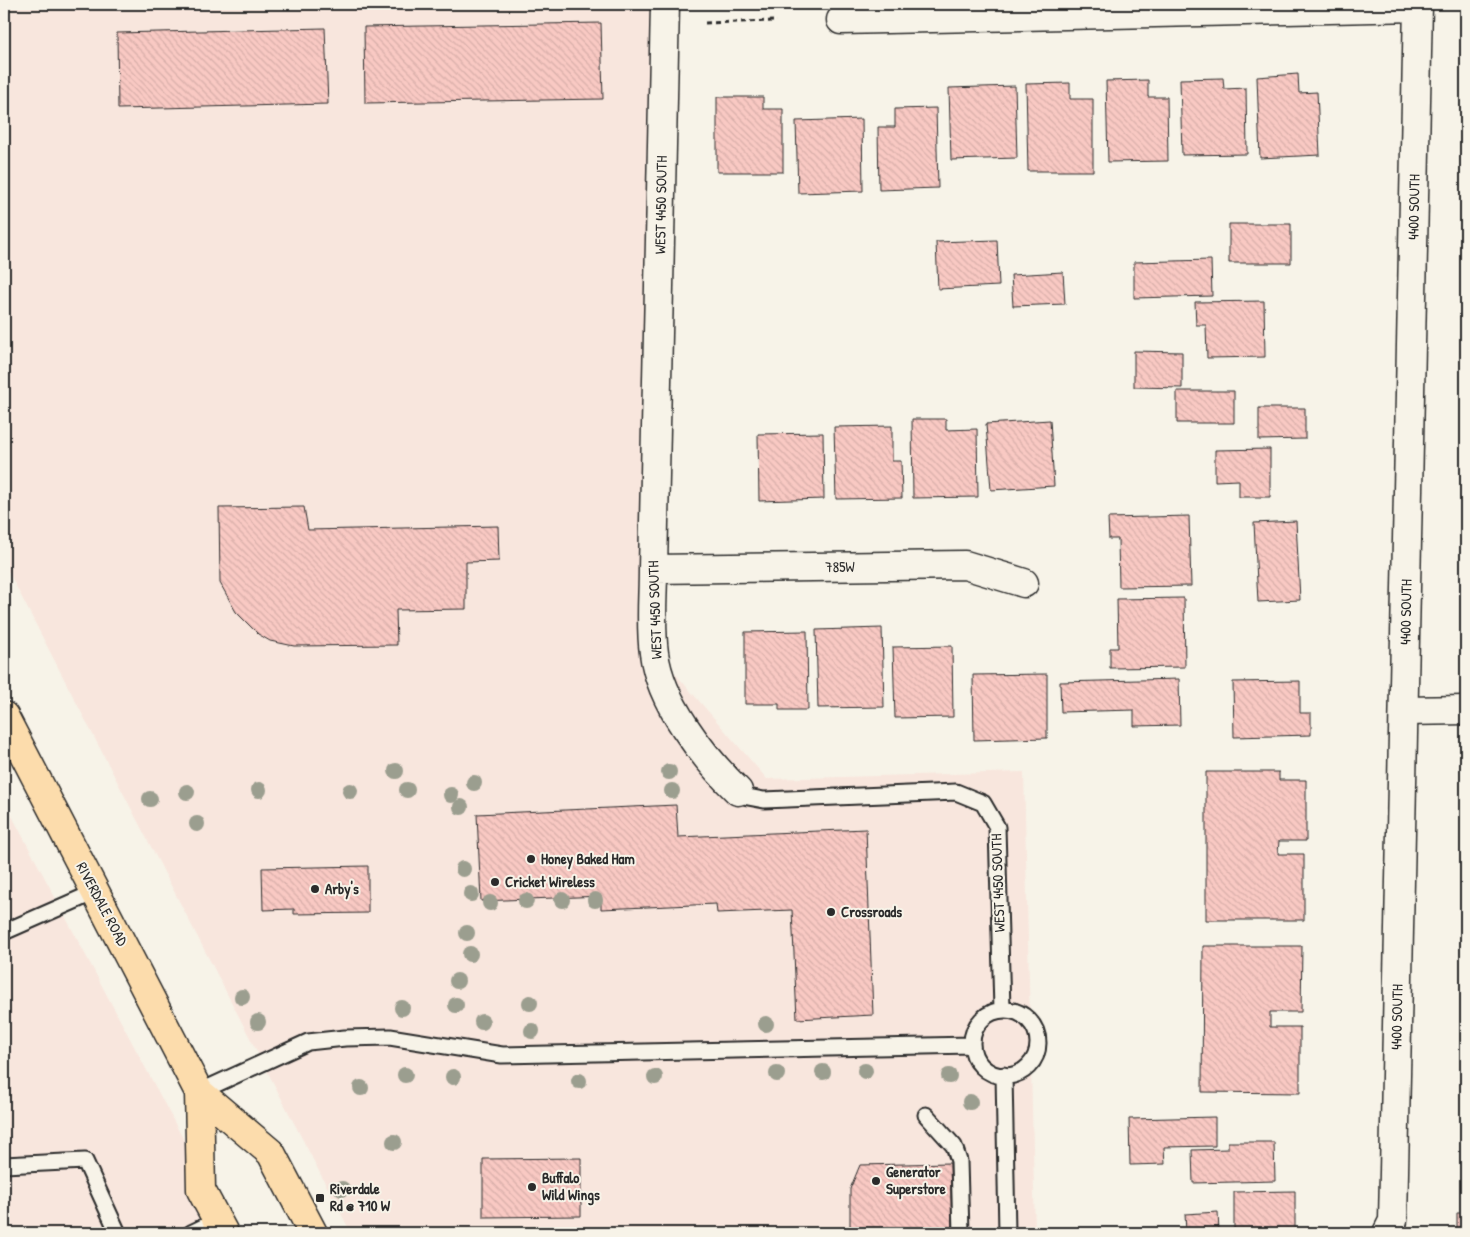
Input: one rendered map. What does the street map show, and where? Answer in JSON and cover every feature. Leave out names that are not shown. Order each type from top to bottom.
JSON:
[{"type":"main road","name":"RIVERDALE ROAD","points":[[4,716],[200,1092],[271,1153],[313,1233]]},
{"type":"main road","name":"RIVERDALE ROAD","points":[[200,1092],[202,1190],[221,1227]]},
{"type":"street","name":"WEST 4450 SOUTH","points":[[665,4],[653,569],[654,653],[661,686],[707,757],[738,790]]},
{"type":"street","points":[[841,20],[1418,6]]},
{"type":"street","name":"4400 SOUTH","points":[[1393,1229],[1418,6]]},
{"type":"street","name":"785W","points":[[653,569],[965,565],[1024,583]]},
{"type":"street","points":[[1404,712],[1466,710]]},
{"type":"lane","name":"WEST 4450 SOUTH","points":[[738,790],[748,796],[764,800],[956,792],[983,803],[997,827],[1002,1010]]},
{"type":"lane","points":[[4,932],[95,892]]},
{"type":"lane","points":[[1002,1010],[1016,1011],[1026,1017],[1033,1026],[1037,1036],[1038,1047],[1027,1067],[1018,1073],[1004,1075],[988,1071],[980,1064],[972,1045],[973,1034],[981,1020],[995,1011],[1002,1010]]},
{"type":"lane","points":[[200,1092],[308,1042],[345,1038],[390,1038],[502,1055],[972,1045]]},
{"type":"lane","points":[[1004,1075],[1007,1233]]},
{"type":"lane","points":[[926,1116],[954,1146],[959,1161],[961,1233]]},
{"type":"lane","points":[[4,1165],[85,1161],[118,1233]]},
{"type":"lane","points":[[191,1233],[221,1227]]},
{"type":"path","points":[[705,23],[777,21]]},
{"type":"shaded area","points":[[4,4],[674,4],[666,663],[767,779],[1024,772],[1035,1233],[351,1233],[4,563]]},
{"type":"shaded area","points":[[4,801],[233,1233],[4,1233]]},
{"type":"building","points":[[601,23],[603,99],[365,103],[364,27]]},
{"type":"building","points":[[325,28],[328,104],[118,109],[117,33]]},
{"type":"building","points":[[1298,74],[1299,93],[1317,92],[1320,155],[1260,158],[1257,77]]},
{"type":"building","points":[[1223,78],[1224,89],[1246,88],[1247,154],[1182,155],[1180,79]]},
{"type":"building","points":[[1148,80],[1148,97],[1167,97],[1168,161],[1108,162],[1106,81]]},
{"type":"building","points":[[1070,83],[1070,99],[1093,99],[1093,171],[1028,171],[1026,84]]},
{"type":"building","points":[[1015,86],[1017,158],[951,160],[949,88]]},
{"type":"building","points":[[717,97],[763,97],[763,109],[783,109],[783,172],[717,172]]},
{"type":"building","points":[[936,108],[938,188],[879,190],[878,127],[895,127],[895,109]]},
{"type":"building","points":[[862,119],[863,191],[798,193],[796,121]]},
{"type":"building","points":[[1229,224],[1291,224],[1291,263],[1229,263]]},
{"type":"building","points":[[997,240],[999,286],[938,289],[936,242]]},
{"type":"building","points":[[1211,260],[1212,296],[1134,298],[1134,262]]},
{"type":"building","points":[[1063,272],[1065,304],[1013,306],[1011,275]]},
{"type":"building","points":[[1264,301],[1265,357],[1207,358],[1206,325],[1196,325],[1195,302]]},
{"type":"building","points":[[1134,351],[1182,352],[1182,388],[1134,387]]},
{"type":"building","points":[[1177,391],[1234,391],[1234,423],[1177,423]]},
{"type":"building","points":[[1259,408],[1305,408],[1305,439],[1259,440]]},
{"type":"building","points":[[912,419],[946,419],[946,430],[977,429],[978,497],[913,498]]},
{"type":"building","points":[[1050,420],[1054,486],[991,490],[986,424]]},
{"type":"building","points":[[892,426],[892,461],[901,461],[902,498],[836,499],[834,427]]},
{"type":"building","points":[[823,433],[824,499],[759,501],[758,434]]},
{"type":"building","points":[[1270,449],[1270,497],[1239,497],[1239,480],[1215,481],[1215,450]]},
{"type":"building","points":[[304,507],[308,530],[498,526],[499,561],[466,562],[466,609],[396,610],[397,645],[294,646],[270,641],[258,634],[236,612],[220,583],[219,508]]},
{"type":"building","points":[[1189,516],[1191,586],[1119,587],[1118,539],[1109,539],[1108,518]]},
{"type":"building","points":[[1296,521],[1300,600],[1258,602],[1254,523]]},
{"type":"building","points":[[1184,598],[1185,667],[1110,668],[1110,648],[1118,648],[1117,599]]},
{"type":"building","points":[[882,628],[884,707],[818,708],[816,630]]},
{"type":"building","points":[[807,631],[808,710],[779,710],[779,704],[745,704],[745,632]]},
{"type":"building","points":[[952,646],[953,717],[895,718],[893,647]]},
{"type":"building","points":[[1047,674],[1047,738],[974,740],[973,675]]},
{"type":"building","points":[[1179,679],[1180,725],[1134,726],[1134,710],[1061,712],[1060,682]]},
{"type":"building","points":[[1300,681],[1300,713],[1311,713],[1311,735],[1234,737],[1233,682]]},
{"type":"building","points":[[1206,772],[1279,772],[1279,780],[1306,780],[1306,841],[1279,841],[1278,854],[1304,854],[1304,920],[1206,920]]},
{"type":"building","name":"Crossroads","points":[[676,805],[678,837],[866,829],[873,1015],[797,1019],[792,910],[717,913],[716,904],[601,909],[601,896],[481,901],[477,814]]},
{"type":"building","name":"Arby's","points":[[368,866],[368,913],[294,914],[294,909],[263,910],[262,868]]},
{"type":"building","points":[[1203,946],[1302,946],[1301,1012],[1270,1012],[1270,1027],[1300,1027],[1300,1093],[1202,1092]]},
{"type":"building","points":[[1215,1117],[1215,1146],[1164,1147],[1165,1164],[1130,1165],[1129,1119]]},
{"type":"building","points":[[1228,1142],[1274,1142],[1275,1181],[1193,1183],[1192,1150],[1228,1149]]},
{"type":"building","name":"Buffalo Wild Wings","points":[[581,1158],[581,1216],[483,1217],[483,1159]]},
{"type":"building","points":[[950,1163],[952,1233],[854,1233],[850,1228],[850,1189],[860,1165]]},
{"type":"building","points":[[1295,1191],[1295,1229],[1234,1229],[1234,1192]]},
{"type":"building","points":[[1218,1212],[1219,1233],[1186,1233],[1185,1214]]},
{"type":"building","points":[[1457,1213],[1466,1213],[1466,1233],[1457,1233]]},
{"type":"place","name":"Honey Baked Ham","points":[[531,859]]},
{"type":"place","name":"Cricket Wireless","points":[[495,882]]},
{"type":"place","name":"Arby's","points":[[315,889]]},
{"type":"place","name":"Crossroads","points":[[831,912]]},
{"type":"place","name":"Generator Superstore","points":[[876,1181]]},
{"type":"place","name":"Buffalo Wild Wings","points":[[532,1187]]},
{"type":"place","name":"Riverdale Rd @ 710 W","points":[[320,1198]]}]
